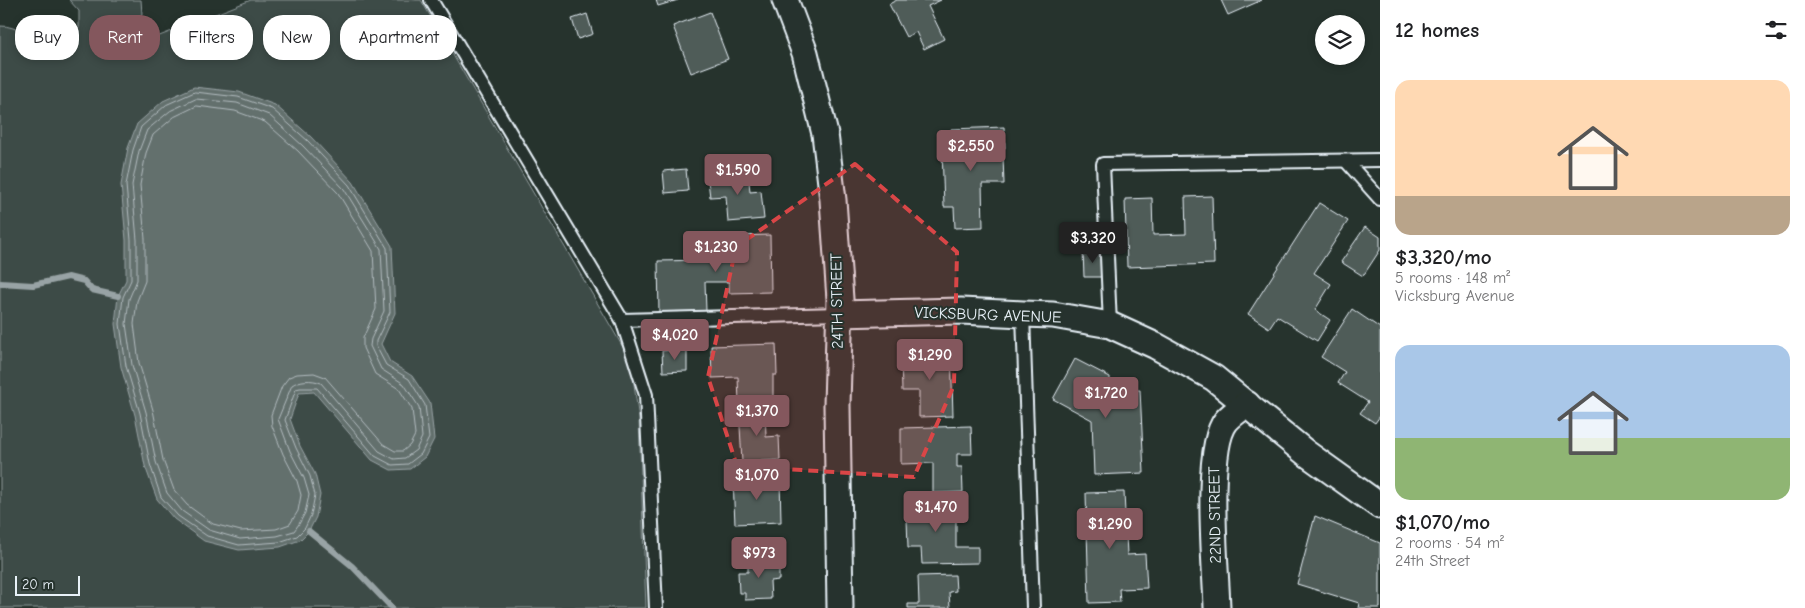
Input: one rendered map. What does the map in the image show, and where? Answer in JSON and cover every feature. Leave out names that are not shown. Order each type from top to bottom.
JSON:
[{"type":"street","name":"24TH STREET","points":[[785,0],[805,53],[825,134],[833,200],[840,299],[837,406],[840,608]]},
{"type":"street","name":"VICKSBURG AVENUE","points":[[839,314],[961,312],[1053,315],[1110,325],[1156,346],[1214,378],[1306,453],[1380,506]]},
{"type":"street","name":"22ND STREET","points":[[1217,608],[1212,474],[1217,443],[1225,422],[1246,404]]},
{"type":"lane","points":[[432,0],[622,320],[646,395],[656,608]]},
{"type":"lane","points":[[1110,325],[1103,164],[1380,160]]},
{"type":"lane","points":[[1346,161],[1380,199]]},
{"type":"lane","points":[[622,320],[839,314]]},
{"type":"lane","points":[[1023,314],[1033,608]]},
{"type":"highlighted area","points":[[855,164],[957,252],[954,385],[914,477],[737,466],[708,377],[736,247]]},
{"type":"shaded area","points":[[69,0],[141,0],[141,15],[89,15],[89,60],[160,60],[160,36],[170,32],[170,60],[253,60],[253,15],[213,15],[251,0],[421,0],[430,15],[340,15],[340,60],[456,60],[624,349],[633,377],[639,420],[646,608],[0,608],[0,26],[15,29],[15,60],[79,60],[79,11]]},
{"type":"water","points":[[194,87],[239,92],[275,105],[311,137],[353,182],[392,246],[395,313],[381,344],[390,362],[412,376],[430,403],[434,439],[425,457],[410,469],[391,470],[372,460],[314,392],[299,393],[290,419],[300,446],[315,474],[320,495],[316,517],[309,531],[300,540],[280,547],[239,550],[204,541],[174,519],[157,499],[145,466],[135,415],[121,367],[115,324],[118,296],[126,280],[126,240],[121,185],[128,148],[137,124],[163,101]]},
{"type":"building","points":[[656,0],[678,0],[658,6]]},
{"type":"building","points":[[897,0],[941,0],[928,6],[944,39],[924,49],[916,32],[906,37],[889,4]]},
{"type":"building","points":[[1221,0],[1262,0],[1228,15]]},
{"type":"building","points":[[710,12],[728,59],[691,73],[673,26]]},
{"type":"building","points":[[587,14],[593,34],[578,39],[572,19]]},
{"type":"building","points":[[1004,127],[1005,148],[988,149],[989,156],[1003,156],[1004,184],[982,184],[983,227],[955,228],[954,207],[944,207],[942,149],[952,149],[951,129]]},
{"type":"building","points":[[686,169],[688,191],[665,193],[663,171]]},
{"type":"building","points":[[748,170],[750,192],[761,191],[764,219],[728,222],[726,196],[710,197],[708,181],[720,180],[719,173]]},
{"type":"building","points":[[1212,196],[1214,264],[1127,267],[1125,199],[1152,198],[1153,235],[1186,234],[1185,197]]},
{"type":"building","points":[[1319,203],[1348,221],[1314,273],[1331,284],[1315,310],[1330,320],[1317,341],[1277,316],[1269,328],[1248,314]]},
{"type":"building","points":[[1365,227],[1380,237],[1380,250],[1363,276],[1341,262]]},
{"type":"building","points":[[770,235],[771,292],[729,293],[729,282],[705,282],[706,311],[659,313],[658,261],[708,260],[708,237]]},
{"type":"building","points":[[1083,251],[1102,251],[1103,277],[1084,277]]},
{"type":"building","points":[[1352,309],[1380,328],[1380,416],[1375,423],[1360,413],[1368,402],[1338,383],[1345,372],[1321,357]]},
{"type":"building","points":[[776,344],[777,375],[773,375],[773,401],[739,403],[738,377],[712,378],[711,346]]},
{"type":"building","points":[[687,349],[687,371],[663,372],[662,351]]},
{"type":"building","points":[[951,350],[953,416],[919,417],[919,391],[902,391],[901,357],[915,357],[914,351]]},
{"type":"building","points":[[1075,359],[1110,377],[1110,391],[1140,390],[1144,473],[1094,475],[1092,420],[1053,399]]},
{"type":"building","points":[[765,407],[766,437],[779,436],[780,460],[742,462],[739,409]]},
{"type":"building","points":[[971,426],[972,454],[957,454],[957,467],[962,467],[963,492],[933,493],[933,463],[901,464],[901,428]]},
{"type":"building","points":[[780,479],[781,522],[735,524],[733,480]]},
{"type":"building","points":[[1124,492],[1127,555],[1145,554],[1147,588],[1119,589],[1120,602],[1089,603],[1086,493]]},
{"type":"building","points":[[948,496],[949,516],[956,516],[956,547],[978,547],[978,563],[922,564],[921,548],[908,548],[907,519],[927,519],[927,515],[908,516],[908,497]]},
{"type":"building","points":[[1315,516],[1380,543],[1380,608],[1358,608],[1359,603],[1297,584]]},
{"type":"building","points":[[779,559],[779,580],[770,581],[771,599],[745,600],[745,593],[739,593],[738,572],[748,572],[748,560]]},
{"type":"building","points":[[955,575],[956,591],[949,592],[950,608],[908,608],[908,604],[919,604],[918,576]]},
{"type":"waterway","points":[[0,283],[33,285],[68,277],[84,281],[92,290],[118,296]]},
{"type":"waterway","points":[[309,531],[352,566],[392,608]]}]
